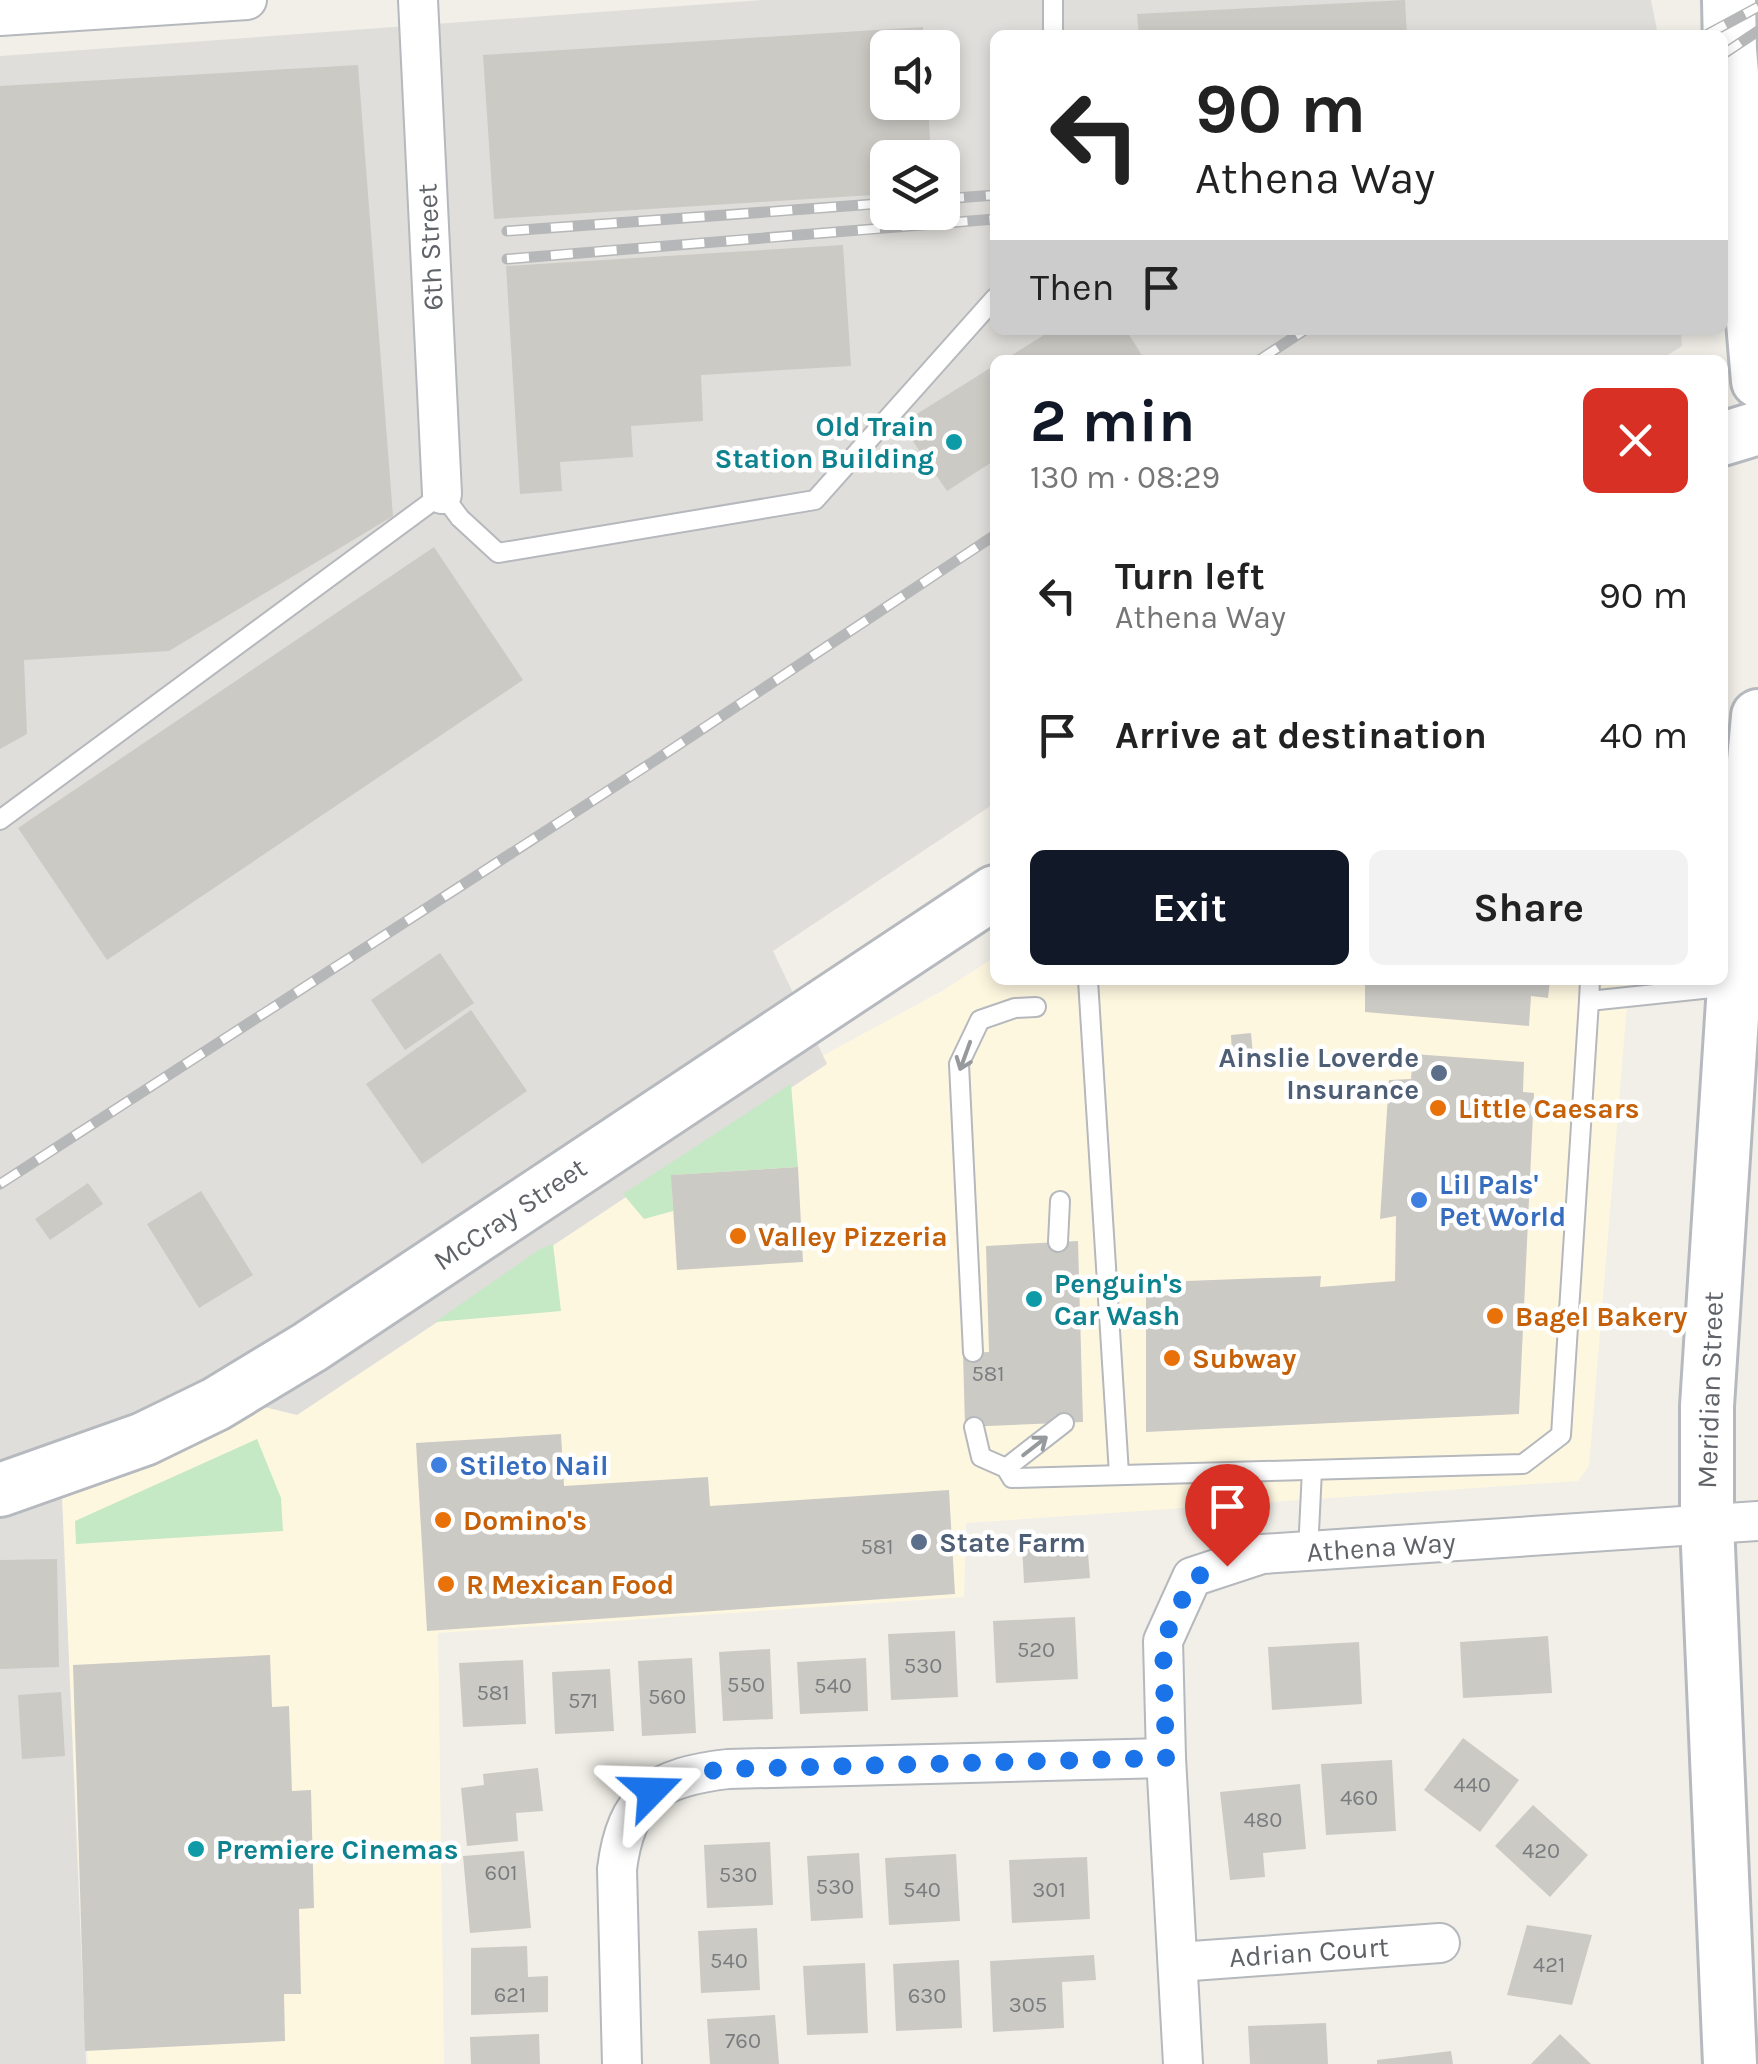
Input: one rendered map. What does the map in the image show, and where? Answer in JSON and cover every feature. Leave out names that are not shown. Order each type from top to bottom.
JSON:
[{"type":"street","points":[[0,16],[247,0]]},
{"type":"street","name":"6th Street","points":[[418,0],[442,494]]},
{"type":"street","points":[[1728,0],[1758,381]]},
{"type":"street","points":[[1728,438],[1758,428]]},
{"type":"street","name":"Meridian Street","points":[[1730,2064],[1706,1523],[1707,1406],[1734,986],[1758,716]]},
{"type":"street","name":"McCray Street","points":[[0,1490],[144,1439],[216,1404],[310,1347],[990,895]]},
{"type":"street","name":"Athena Way","points":[[1183,2064],[1163,1642],[1192,1578],[1262,1554],[1758,1521]]},
{"type":"street","points":[[622,2064],[618,1870],[621,1842],[630,1816],[652,1791],[689,1775],[728,1769],[1166,1758]]},
{"type":"street","name":"Adrian Court","points":[[1178,1962],[1440,1943]]},
{"type":"lane","points":[[1053,0],[1053,30]]},
{"type":"lane","points":[[0,820],[442,494],[460,518],[498,553],[815,500],[990,304]]},
{"type":"lane","points":[[1088,985],[1119,1474]]},
{"type":"lane","points":[[974,1427],[981,1457],[1006,1468],[1012,1478],[1522,1464],[1561,1435],[1590,985]]},
{"type":"lane","points":[[1589,1001],[1734,986]]},
{"type":"lane","points":[[973,1352],[959,1064],[980,1020],[1016,1008],[1036,1007]]},
{"type":"lane","points":[[1058,1242],[1060,1201]]},
{"type":"lane","points":[[1006,1468],[1064,1423]]},
{"type":"lane","points":[[1308,1552],[1312,1470]]},
{"type":"shaded area","points":[[762,0],[1651,0],[1657,30],[990,30],[990,335],[1681,335],[1682,346],[1668,355],[990,355],[990,806],[773,951],[827,1064],[297,1415],[228,1398],[61,1472],[86,2064],[0,2064],[0,56]]},
{"type":"shaded area","points":[[990,960],[990,985],[1629,985],[1589,1466],[1578,1481],[966,1523],[964,1597],[438,1633],[444,2064],[88,2064],[60,1470],[942,991]]},
{"type":"green space","points":[[791,1084],[798,1167],[672,1175],[673,1211],[644,1219],[623,1194]]},
{"type":"green space","points":[[553,1244],[561,1311],[435,1322],[540,1249]]},
{"type":"green space","points":[[257,1439],[281,1498],[283,1531],[76,1544],[75,1521]]},
{"type":"building","points":[[1405,0],[1407,30],[1139,30],[1137,14]]},
{"type":"building","points":[[923,27],[923,30],[876,30]]},
{"type":"building","points":[[870,30],[870,120],[929,120],[930,140],[870,140],[870,195],[494,219],[483,55]]},
{"type":"building","points":[[358,65],[393,516],[169,651],[24,660],[27,734],[0,749],[0,86]]},
{"type":"building","points":[[843,245],[851,366],[701,375],[703,421],[631,426],[633,457],[560,462],[562,491],[520,494],[506,266]]},
{"type":"building","points":[[1044,335],[1129,335],[1142,355],[1012,355]]},
{"type":"building","name":"Old Train Station Building","points":[[990,368],[990,463],[947,491],[901,424]]},
{"type":"building","points":[[434,547],[523,680],[107,960],[18,828]]},
{"type":"building","points":[[440,953],[474,1003],[405,1050],[371,1000]]},
{"type":"building","points":[[1365,985],[1549,985],[1548,998],[1531,996],[1529,1026],[1365,1012]]},
{"type":"building","points":[[471,1010],[527,1091],[422,1164],[366,1084]]},
{"type":"building","points":[[1251,1033],[1253,1055],[1232,1057],[1231,1035]]},
{"type":"building","points":[[1413,1054],[1524,1062],[1523,1092],[1534,1093],[1519,1414],[1146,1432],[1146,1297],[1185,1294],[1186,1281],[1321,1276],[1320,1287],[1395,1281],[1396,1216],[1380,1219],[1389,1080],[1411,1079]]},
{"type":"building","name":"Valley Pizzeria","points":[[798,1167],[803,1262],[677,1270],[671,1175]]},
{"type":"building","points":[[88,1183],[103,1204],[50,1240],[35,1219]]},
{"type":"building","points":[[201,1191],[253,1275],[199,1308],[147,1224]]},
{"type":"building","name":"Penguin's Car Wash","points":[[1078,1241],[1083,1422],[965,1427],[963,1353],[989,1352],[986,1246]]},
{"type":"building","points":[[561,1434],[564,1486],[708,1477],[710,1506],[949,1490],[955,1594],[427,1631],[416,1443]]},
{"type":"building","points":[[1087,1541],[1090,1578],[1024,1583],[1022,1544]]},
{"type":"building","points":[[57,1559],[59,1667],[0,1669],[0,1560]]},
{"type":"building","points":[[1075,1617],[1078,1679],[996,1683],[993,1621]]},
{"type":"building","points":[[955,1631],[958,1697],[891,1700],[888,1634]]},
{"type":"building","points":[[1548,1636],[1552,1693],[1463,1698],[1460,1642]]},
{"type":"building","points":[[1359,1642],[1362,1704],[1272,1710],[1268,1647]]},
{"type":"building","points":[[770,1649],[773,1719],[723,1721],[719,1652]]},
{"type":"building","name":"Premiere Cinemas","points":[[270,1655],[272,1707],[289,1706],[292,1791],[311,1790],[314,1908],[299,1909],[301,1994],[284,1994],[285,2041],[85,2051],[73,1665]]},
{"type":"building","points":[[692,1658],[696,1733],[642,1736],[638,1661]]},
{"type":"building","points":[[866,1658],[868,1711],[800,1714],[797,1662]]},
{"type":"building","points":[[523,1660],[526,1724],[463,1727],[459,1663]]},
{"type":"building","points":[[610,1669],[614,1731],[555,1734],[552,1672]]},
{"type":"building","points":[[61,1692],[65,1756],[22,1759],[18,1695]]},
{"type":"building","points":[[1463,1738],[1519,1780],[1480,1832],[1424,1790]]},
{"type":"building","points":[[1392,1760],[1396,1831],[1326,1835],[1321,1764]]},
{"type":"building","points":[[538,1768],[543,1811],[516,1813],[518,1841],[467,1846],[461,1788],[484,1785],[483,1774]]},
{"type":"building","points":[[1300,1784],[1306,1849],[1263,1853],[1265,1877],[1230,1880],[1220,1792]]},
{"type":"building","points":[[1533,1805],[1588,1855],[1550,1897],[1495,1846]]},
{"type":"building","points":[[770,1842],[773,1905],[707,1908],[704,1845]]},
{"type":"building","points":[[524,1851],[531,1928],[470,1933],[463,1856]]},
{"type":"building","points":[[859,1853],[863,1918],[811,1921],[807,1856]]},
{"type":"building","points":[[956,1854],[960,1921],[889,1925],[885,1858]]},
{"type":"building","points":[[1087,1857],[1090,1919],[1012,1923],[1009,1860]]},
{"type":"building","points":[[1527,1925],[1592,1935],[1572,2005],[1507,1995]]},
{"type":"building","points":[[757,1928],[760,1990],[701,1993],[698,1931]]},
{"type":"building","points":[[527,1946],[528,1977],[548,1976],[548,2012],[471,2015],[471,1948]]},
{"type":"building","points":[[1094,1955],[1096,1980],[1062,1982],[1064,2028],[993,2032],[990,1961]]},
{"type":"building","points":[[959,1960],[962,2028],[896,2031],[893,1964]]},
{"type":"building","points":[[865,1963],[868,2033],[807,2035],[803,1966]]},
{"type":"building","points":[[775,2015],[779,2064],[710,2064],[707,2019]]},
{"type":"building","points":[[1326,2023],[1328,2064],[1250,2064],[1248,2026]]},
{"type":"building","points":[[539,2034],[540,2064],[471,2064],[470,2037]]},
{"type":"building","points":[[1560,2034],[1591,2064],[1531,2064]]},
{"type":"building","points":[[1451,2051],[1453,2064],[1377,2064],[1377,2060]]},
{"type":"railway","points":[[1715,30],[1758,7]]},
{"type":"railway","points":[[1728,51],[1758,31]]},
{"type":"railway","points":[[960,198],[990,195]]},
{"type":"railway","points":[[507,231],[870,204]]},
{"type":"railway","points":[[507,259],[990,219]]},
{"type":"railway","points":[[1267,355],[1297,335]]},
{"type":"railway","points":[[0,1184],[990,538]]},
{"type":"place","name":"Old Train Station Building","points":[[954,442]]},
{"type":"place","name":"Ainslie Loverde Insurance","points":[[1439,1073]]},
{"type":"place","name":"Little Caesars","points":[[1438,1108]]},
{"type":"place","name":"Lil Pals' Pet World","points":[[1419,1200]]},
{"type":"place","name":"Valley Pizzeria","points":[[738,1236]]},
{"type":"place","name":"Penguin's Car Wash","points":[[1034,1299]]},
{"type":"place","name":"Bagel Bakery","points":[[1495,1316]]},
{"type":"place","name":"Subway","points":[[1172,1358]]},
{"type":"place","name":"Stileto Nail","points":[[439,1465]]},
{"type":"place","name":"Domino's","points":[[443,1520]]},
{"type":"place","name":"State Farm","points":[[919,1542]]},
{"type":"place","name":"R Mexican Food","points":[[446,1584]]},
{"type":"place","name":"Premiere Cinemas","points":[[196,1849]]},
{"type":"route","points":[[652,1791],[698,1772],[728,1769],[1166,1758],[1163,1642],[1192,1578],[1227,1566]]}]
